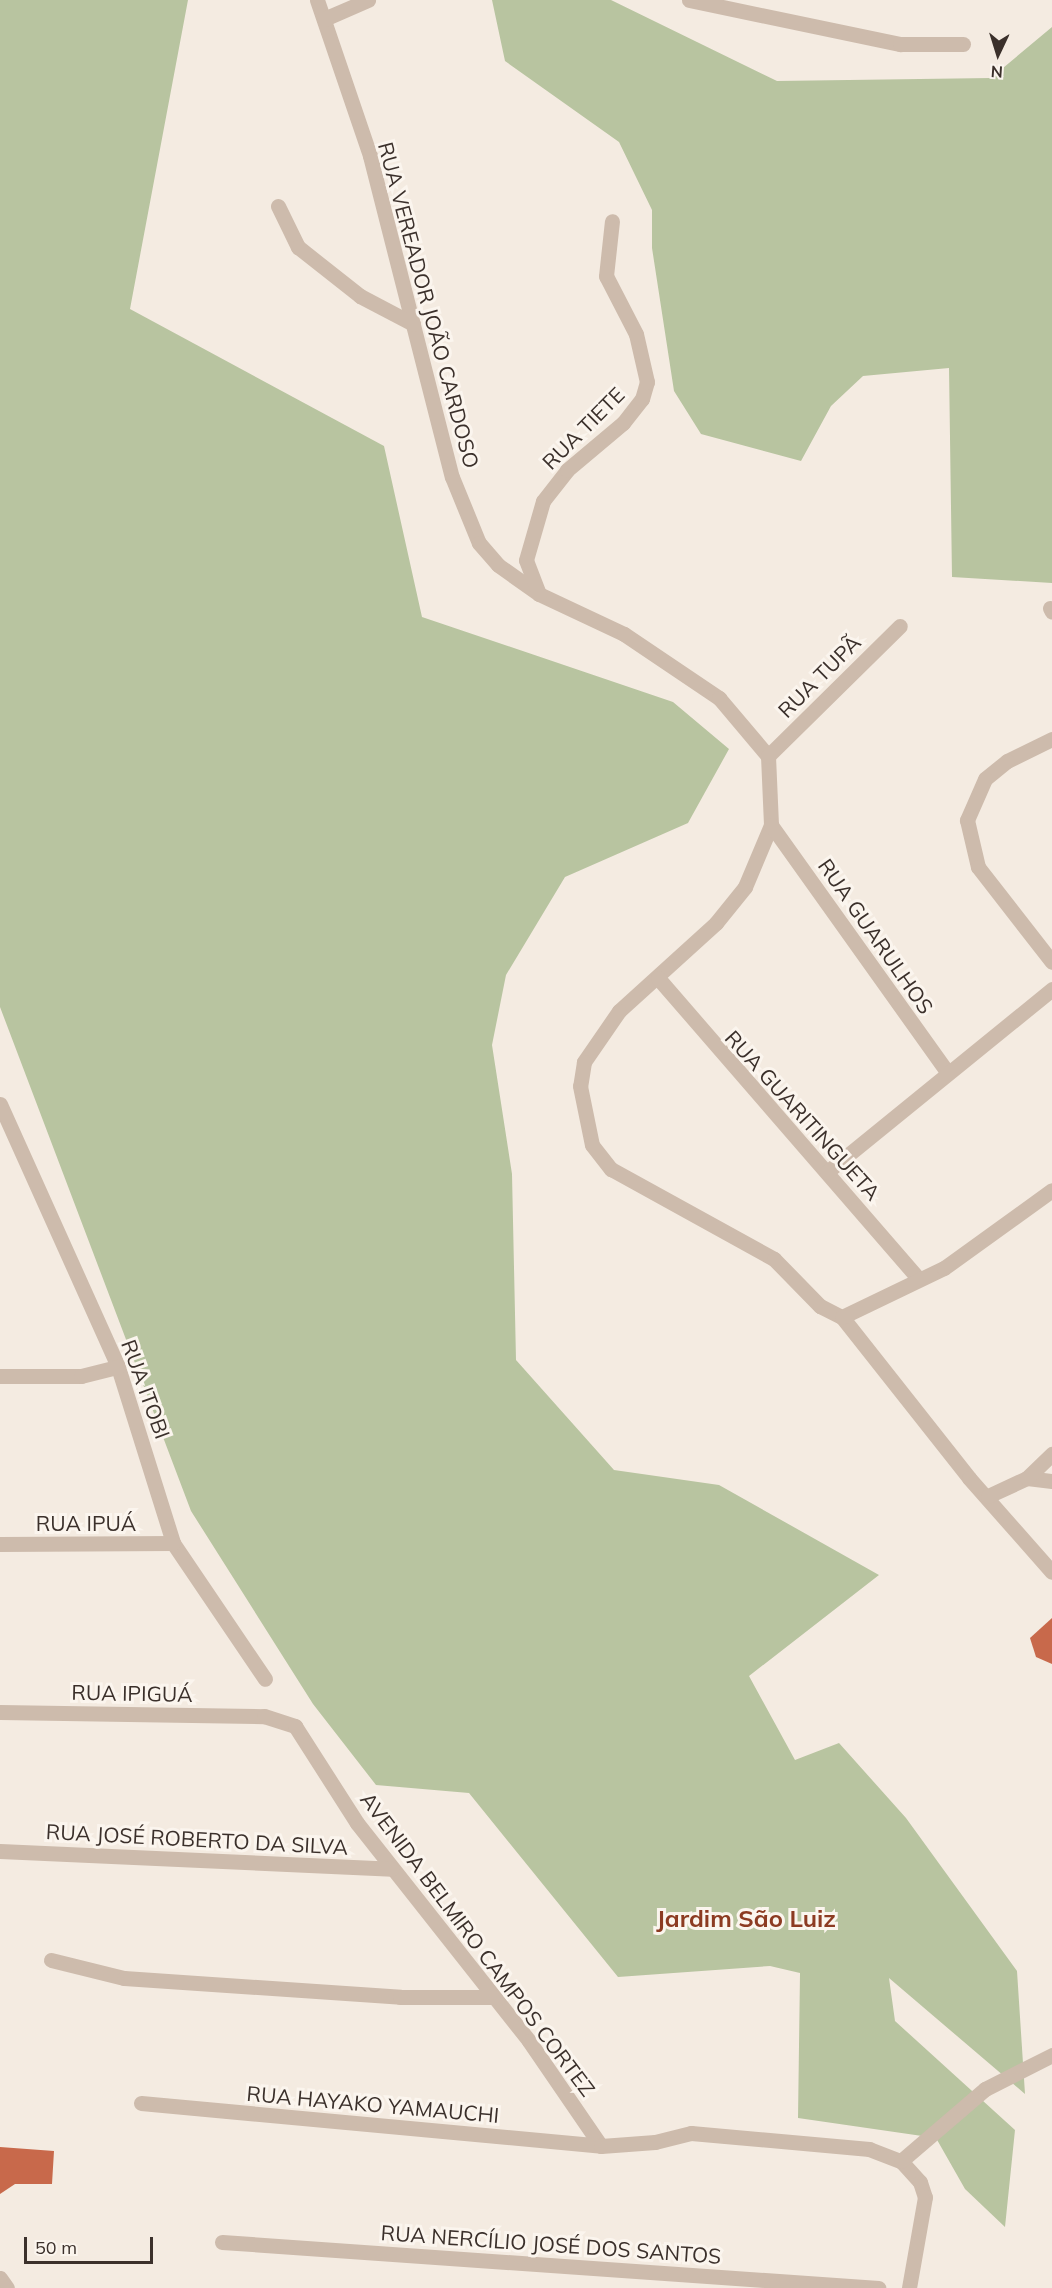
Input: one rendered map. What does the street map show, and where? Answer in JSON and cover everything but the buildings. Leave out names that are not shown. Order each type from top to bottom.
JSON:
[{"type":"street","name":"RUA VEREADOR JOÃO CARDOSO","points":[[317,0],[370,156],[466,520],[498,565],[539,594],[668,661],[719,698],[768,756]]},
{"type":"street","points":[[324,19],[368,0]]},
{"type":"street","points":[[689,0],[900,44],[963,44]]},
{"type":"street","points":[[278,206],[298,247],[360,296],[413,324]]},
{"type":"street","name":"RUA TIETE","points":[[539,594],[526,560],[543,501],[567,470],[623,423],[642,399],[647,382],[636,334],[606,276],[612,221]]},
{"type":"street","name":"RUA TUPÃ","points":[[768,756],[900,626]]},
{"type":"street","points":[[1052,739],[1007,760],[985,779],[967,820],[978,867],[1052,962]]},
{"type":"street","points":[[768,756],[771,825],[745,887],[658,978],[619,1011],[585,1062],[580,1086],[592,1145],[611,1169],[774,1259],[820,1306],[842,1317],[1052,1572]]},
{"type":"street","name":"RUA GUARULHOS","points":[[771,825],[947,1072]]},
{"type":"street","name":"RUA GUARITINGUETA","points":[[658,978],[918,1278]]},
{"type":"street","points":[[827,1172],[947,1072],[1052,989]]},
{"type":"street","name":"RUA ITOBI","points":[[0,1104],[118,1367],[172,1543],[265,1679]]},
{"type":"street","points":[[842,1317],[918,1278],[944,1268],[1052,1190]]},
{"type":"street","points":[[0,1376],[81,1376],[118,1367]]},
{"type":"street","points":[[988,1496],[1027,1478],[1052,1454]]},
{"type":"street","points":[[1027,1478],[1052,1481]]},
{"type":"street","name":"RUA IPUÁ","points":[[0,1544],[172,1543]]},
{"type":"street","name":"RUA IPIGUÁ","points":[[0,1712],[264,1716]]},
{"type":"street","name":"AVENIDA BELMIRO CAMPOS CORTEZ","points":[[264,1716],[295,1726],[392,1869],[493,1997],[601,2146]]},
{"type":"street","name":"RUA JOSÉ ROBERTO DA SILVA","points":[[0,1851],[392,1869]]},
{"type":"street","points":[[51,1960],[124,1978],[400,1997],[493,1997]]},
{"type":"street","points":[[901,2161],[985,2090],[1052,2055]]},
{"type":"street","name":"RUA HAYAKO YAMAUCHI","points":[[141,2103],[601,2146]]},
{"type":"street","points":[[601,2146],[655,2142],[691,2133],[869,2149],[901,2161],[920,2182],[926,2209],[911,2253],[909,2288]]},
{"type":"street","name":"RUA NERCÍLIO JOSÉ DOS SANTOS","points":[[222,2242],[878,2288]]},
{"type":"street","points":[[0,2278],[7,2288]]},
{"type":"green space","points":[[0,0],[188,0],[130,309],[384,446],[422,617],[673,702],[729,749],[688,823],[565,877],[506,975],[492,1045],[512,1174],[516,1360],[614,1470],[719,1485],[879,1575],[749,1676],[795,1760],[839,1743],[906,1818],[1017,1971],[1025,2094],[889,1978],[895,2021],[1015,2130],[1005,2227],[965,2189],[936,2138],[798,2118],[800,1973],[770,1966],[618,1977],[469,1793],[376,1785],[313,1704],[191,1511],[0,1007]]},
{"type":"green space","points":[[492,0],[611,0],[777,81],[991,78],[1052,27],[1052,583],[952,577],[949,368],[863,376],[831,406],[801,461],[701,434],[674,391],[652,248],[652,210],[619,142],[505,61]]},
{"type":"district","name":"Jardim São Luiz","points":[[746,1919]]}]
